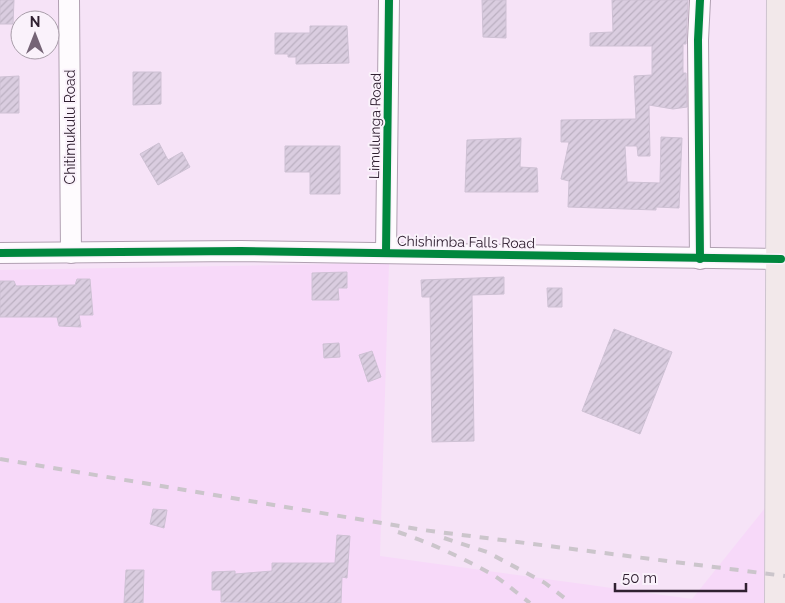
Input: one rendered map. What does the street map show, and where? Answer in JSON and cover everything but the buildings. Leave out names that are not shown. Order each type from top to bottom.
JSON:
[{"type":"highway","points":[[778,603],[781,0]]},
{"type":"street","name":"Chitimukulu Road","points":[[69,0],[71,253]]},
{"type":"street","name":"Limulunga Road","points":[[386,253],[389,0]]},
{"type":"street","points":[[700,0],[698,50],[700,259]]},
{"type":"street","name":"Chishimba Falls Road","points":[[0,253],[241,251],[781,259]]},
{"type":"shaded area","points":[[389,263],[380,556],[692,599],[785,483],[785,603],[0,603],[0,270]]},
{"type":"railway","points":[[0,459],[423,530],[785,576]]},
{"type":"railway","points":[[398,532],[435,546],[482,569],[503,581],[530,603]]},
{"type":"railway","points":[[444,538],[487,552],[545,583],[571,603]]},
{"type":"cycle path","points":[[386,253],[389,0]]},
{"type":"cycle path","points":[[700,0],[698,40],[700,259]]},
{"type":"cycle path","points":[[0,253],[241,251],[781,259]]}]
